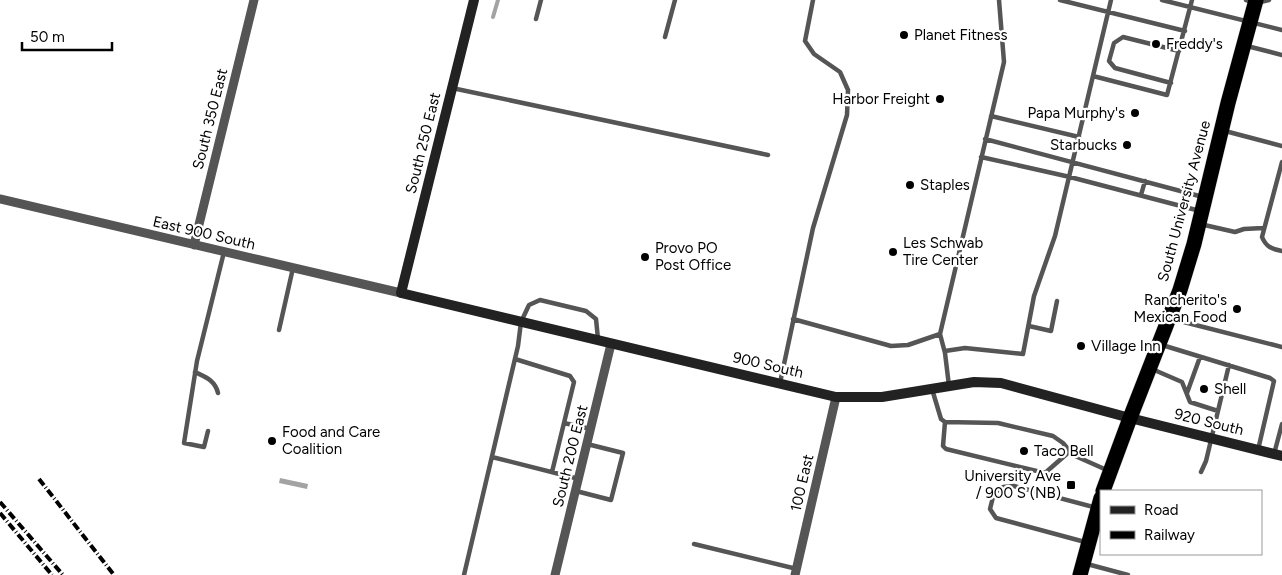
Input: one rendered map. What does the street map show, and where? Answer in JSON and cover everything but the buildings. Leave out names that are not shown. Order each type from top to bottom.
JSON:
[{"type":"highway","name":"South University Avenue","points":[[1103,490],[1180,290],[1202,211],[1221,130],[1257,1]]},
{"type":"highway","points":[[1081,569],[1099,503]]},
{"type":"street","name":"South 350 East","points":[[194,245],[254,0]]},
{"type":"street","name":"South 250 East","points":[[401,293],[474,0]]},
{"type":"street","name":"East 900 South","points":[[0,199],[401,293]]},
{"type":"street","name":"900 South","points":[[401,293],[836,397],[882,397],[974,382],[1001,383],[1130,418]]},
{"type":"street","name":"South 200 East","points":[[555,575],[612,344]]},
{"type":"street","name":"100 East","points":[[796,572],[836,397]]},
{"type":"street","name":"920 South","points":[[1130,418],[1278,455]]},
{"type":"lane","points":[[536,19],[541,0]]},
{"type":"lane","points":[[665,38],[675,0]]},
{"type":"lane","points":[[780,383],[813,228],[847,115],[848,90],[840,72],[814,54],[805,41],[813,0]]},
{"type":"lane","points":[[949,386],[945,351],[940,334],[1004,62],[999,0]]},
{"type":"lane","points":[[1060,0],[1185,30]]},
{"type":"lane","points":[[945,351],[965,348],[1023,354],[1034,296],[1055,236],[1111,0]]},
{"type":"lane","points":[[1162,0],[1282,30]]},
{"type":"lane","points":[[1094,76],[1167,95],[1192,0]]},
{"type":"lane","points":[[1171,83],[1116,68],[1109,61],[1114,43],[1123,37],[1179,51]]},
{"type":"lane","points":[[1244,46],[1282,56]]},
{"type":"lane","points":[[452,88],[768,155]]},
{"type":"lane","points":[[991,116],[1079,137]]},
{"type":"lane","points":[[1221,130],[1282,146]]},
{"type":"lane","points":[[985,139],[1145,181],[1202,211],[1235,232],[1263,228]]},
{"type":"lane","points":[[981,157],[1070,177],[1202,211]]},
{"type":"lane","points":[[1282,162],[1262,237],[1264,243],[1270,248],[1282,251]]},
{"type":"lane","points":[[1141,195],[1145,181]]},
{"type":"lane","points":[[208,431],[204,447],[184,443],[195,372],[224,252]]},
{"type":"lane","points":[[279,330],[293,268]]},
{"type":"lane","points":[[464,575],[516,359],[521,322],[529,305],[540,300],[586,311],[596,320],[598,340]]},
{"type":"lane","points":[[1029,326],[1051,331],[1057,301]]},
{"type":"lane","points":[[1169,318],[1282,347]]},
{"type":"lane","points":[[793,320],[891,346],[908,345],[940,334]]},
{"type":"lane","points":[[1159,344],[1270,378],[1274,381],[1258,450]]},
{"type":"lane","points":[[1187,394],[1200,357]]},
{"type":"lane","points":[[516,359],[573,378],[574,382],[552,472]]},
{"type":"lane","points":[[1201,472],[1206,462],[1229,365]]},
{"type":"lane","points":[[1150,368],[1182,382],[1190,402],[1194,405],[1218,411]]},
{"type":"lane","points":[[195,372],[216,385],[218,393]]},
{"type":"lane","points":[[932,389],[941,418],[945,422],[998,423],[1053,436],[1063,443],[1073,455],[1110,471]]},
{"type":"lane","points":[[945,422],[943,446],[946,449],[1045,473],[1069,452]]},
{"type":"lane","points":[[564,423],[591,429]]},
{"type":"lane","points":[[1278,455],[1282,424]]},
{"type":"lane","points":[[576,490],[611,500],[623,453],[587,444]]},
{"type":"lane","points":[[492,458],[579,479]]},
{"type":"lane","points":[[1089,543],[996,518],[990,509],[994,493],[1003,487],[1014,486],[1099,503]]},
{"type":"lane","points":[[694,544],[796,572]]},
{"type":"lane","points":[[1081,569],[1128,575]]},
{"type":"shaded area","points":[[280,478],[308,484],[307,489],[279,483]]},
{"type":"waterway","points":[[493,17],[498,0]]},
{"type":"railway","points":[[39,479],[114,575]]},
{"type":"railway","points":[[0,502],[63,575]]},
{"type":"railway","points":[[0,513],[52,575]]},
{"type":"place","name":"Planet Fitness","points":[[904,35]]},
{"type":"place","name":"Freddy's","points":[[1156,44]]},
{"type":"place","name":"Harbor Freight","points":[[940,99]]},
{"type":"place","name":"Papa Murphy's","points":[[1135,113]]},
{"type":"place","name":"Starbucks","points":[[1127,145]]},
{"type":"place","name":"Staples","points":[[910,185]]},
{"type":"place","name":"Les Schwab Tire Center","points":[[893,252]]},
{"type":"place","name":"Provo PO Post Office","points":[[645,257]]},
{"type":"place","name":"Rancherito's Mexican Food","points":[[1237,309]]},
{"type":"place","name":"Village Inn","points":[[1081,346]]},
{"type":"place","name":"Shell","points":[[1204,389]]},
{"type":"place","name":"Food and Care Coalition","points":[[272,441]]},
{"type":"place","name":"Taco Bell","points":[[1024,451]]},
{"type":"place","name":"University Ave / 900 S (NB)","points":[[1071,485]]}]
